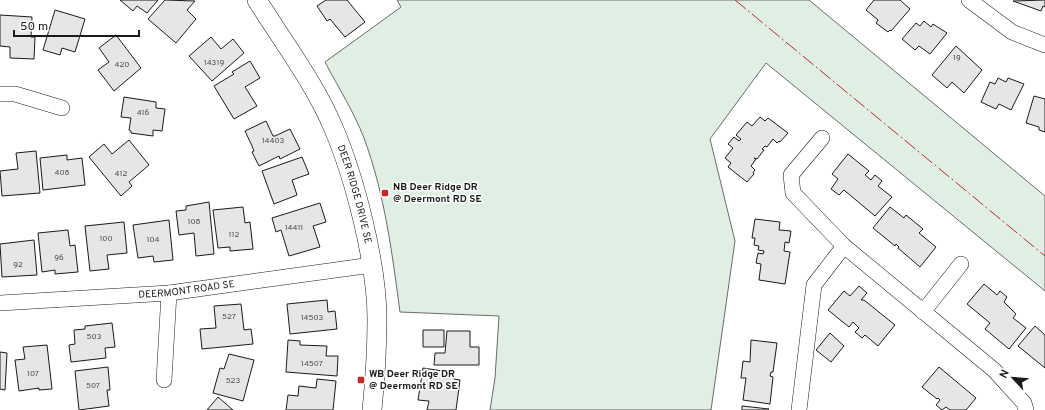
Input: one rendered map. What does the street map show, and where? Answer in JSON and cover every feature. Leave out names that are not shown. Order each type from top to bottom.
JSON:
[{"type":"street","name":"DEER RIDGE DRIVE SE","points":[[257,0],[312,89],[333,127],[351,176],[372,265],[378,318],[372,410]]},
{"type":"street","points":[[973,1],[1012,32],[1045,45]]},
{"type":"street","points":[[0,94],[15,94],[62,108]]},
{"type":"street","points":[[822,138],[791,175],[793,193],[844,246],[994,370],[1024,404],[1026,410]]},
{"type":"street","points":[[799,410],[814,285],[844,246]]},
{"type":"street","points":[[923,312],[961,264]]},
{"type":"street","name":"DEERMONT ROAD SE","points":[[0,302],[169,292],[372,265]]},
{"type":"street","points":[[164,380],[169,292]]},
{"type":"green space","points":[[397,0],[809,0],[1045,196],[1045,291],[766,63],[710,139],[735,241],[711,410],[490,410],[495,378],[499,316],[400,312],[387,224],[371,159],[356,119],[325,62],[401,7]]},
{"type":"building","points":[[120,0],[158,0],[147,13],[137,6],[133,11]]},
{"type":"building","points":[[165,0],[195,1],[187,10],[196,19],[176,43],[148,19]]},
{"type":"building","points":[[326,0],[347,0],[365,22],[345,37],[330,19],[327,21],[317,6]]},
{"type":"building","points":[[874,0],[900,0],[910,9],[891,31],[890,30],[888,32],[876,23],[878,20],[866,10]]},
{"type":"building","points":[[1045,0],[1045,7],[1043,6],[1041,11],[1013,1]]},
{"type":"building","points":[[55,10],[85,19],[75,52],[62,48],[60,55],[43,50]]},
{"type":"building","points":[[0,15],[32,17],[31,37],[35,37],[34,59],[10,58],[10,47],[0,46]]},
{"type":"building","points":[[924,21],[931,27],[933,24],[947,33],[930,54],[919,46],[915,50],[902,39],[916,23],[920,26]]},
{"type":"building","points":[[116,35],[141,68],[114,91],[98,70],[109,62],[99,48]]},
{"type":"building","points":[[211,37],[221,49],[233,39],[244,53],[212,81],[189,56]]},
{"type":"building","points":[[956,46],[982,70],[964,93],[952,82],[947,88],[932,75]]},
{"type":"building","points":[[250,61],[260,78],[245,87],[257,106],[234,119],[214,86],[234,74],[232,72]]},
{"type":"building","points":[[998,78],[1006,82],[1008,78],[1024,84],[1011,110],[999,104],[996,109],[981,102],[990,82],[995,84]]},
{"type":"building","points":[[1034,96],[1045,99],[1045,132],[1039,130],[1039,127],[1026,123]]},
{"type":"building","points":[[124,97],[156,102],[156,108],[165,109],[162,131],[153,130],[153,136],[131,133],[129,130],[131,118],[121,117]]},
{"type":"building","points":[[760,117],[765,121],[768,118],[788,133],[780,142],[779,141],[777,143],[773,139],[767,147],[765,146],[762,149],[764,150],[757,159],[754,158],[756,159],[751,166],[755,170],[753,173],[754,174],[747,182],[728,167],[731,163],[725,158],[733,148],[728,144],[734,137],[739,141],[741,139],[736,135],[747,122],[752,126]]},
{"type":"building","points":[[266,121],[273,136],[290,129],[300,149],[280,159],[279,156],[259,166],[252,152],[254,151],[245,131]]},
{"type":"building","points":[[129,140],[149,165],[129,182],[132,186],[121,196],[89,157],[104,144],[112,154]]},
{"type":"building","points":[[36,151],[40,193],[2,196],[0,171],[18,169],[16,153]]},
{"type":"building","points":[[848,154],[869,171],[865,175],[871,180],[875,175],[882,181],[878,186],[892,197],[875,216],[844,190],[839,195],[831,189],[838,179],[832,174]]},
{"type":"building","points":[[67,155],[67,160],[82,158],[85,185],[43,190],[40,158]]},
{"type":"building","points":[[302,157],[309,174],[292,180],[297,195],[274,204],[262,171]]},
{"type":"building","points":[[209,202],[214,254],[196,256],[194,233],[179,235],[176,211],[186,210],[186,206]]},
{"type":"building","points":[[320,203],[326,222],[313,226],[320,247],[289,256],[281,230],[276,232],[272,218]]},
{"type":"building","points":[[243,207],[245,223],[250,222],[253,249],[230,251],[230,247],[218,248],[213,210]]},
{"type":"building","points":[[890,207],[904,218],[906,215],[923,229],[919,233],[936,247],[920,267],[898,248],[899,247],[896,244],[895,246],[873,228]]},
{"type":"building","points":[[755,219],[780,222],[779,230],[791,231],[789,243],[785,242],[784,251],[790,252],[785,284],[759,280],[761,264],[756,263],[758,253],[763,254],[764,251],[758,250],[759,246],[754,245],[755,238],[752,238]]},
{"type":"building","points":[[169,220],[173,260],[154,262],[153,256],[138,258],[133,225]]},
{"type":"building","points":[[124,222],[127,253],[107,255],[109,269],[90,271],[85,226]]},
{"type":"building","points":[[68,230],[70,246],[75,245],[78,272],[55,274],[55,270],[42,272],[38,233]]},
{"type":"building","points":[[34,240],[37,275],[2,277],[0,244]]},
{"type":"building","points":[[984,284],[997,295],[1000,291],[1007,297],[1004,302],[1016,314],[1013,318],[1026,328],[1009,349],[985,329],[990,323],[967,304]]},
{"type":"building","points":[[859,286],[867,293],[861,300],[864,300],[895,325],[878,346],[865,335],[862,338],[855,332],[859,328],[853,322],[849,327],[828,310],[844,291],[850,296]]},
{"type":"building","points":[[327,300],[328,312],[335,311],[337,329],[290,334],[287,304]]},
{"type":"building","points":[[241,304],[244,330],[251,329],[253,344],[202,349],[200,329],[216,328],[214,306]]},
{"type":"building","points":[[112,323],[115,347],[105,348],[106,358],[71,362],[69,345],[75,344],[74,330],[85,329],[85,326]]},
{"type":"building","points":[[1035,326],[1045,335],[1045,368],[1018,346]]},
{"type":"building","points":[[423,330],[444,330],[444,347],[423,347]]},
{"type":"building","points":[[447,331],[470,331],[470,347],[479,347],[479,365],[434,365],[435,353],[445,353]]},
{"type":"building","points":[[830,333],[844,346],[831,362],[816,350]]},
{"type":"building","points":[[288,340],[300,341],[300,345],[327,346],[326,356],[338,356],[337,376],[286,372]]},
{"type":"building","points":[[751,340],[777,343],[773,372],[771,372],[770,376],[773,377],[770,404],[743,400],[746,378],[741,378],[743,361],[750,362]]},
{"type":"building","points":[[47,345],[52,389],[39,390],[39,388],[19,391],[15,360],[25,359],[23,347]]},
{"type":"building","points":[[0,352],[7,353],[5,390],[0,389]]},
{"type":"building","points":[[229,354],[254,360],[243,401],[213,393],[220,368],[224,369]]},
{"type":"building","points":[[108,367],[110,390],[107,390],[109,406],[79,410],[75,371]]},
{"type":"building","points":[[939,367],[976,398],[966,410],[950,410],[946,407],[942,410],[936,405],[940,400],[922,387]]},
{"type":"building","points":[[423,368],[443,371],[443,374],[455,376],[454,379],[460,380],[456,410],[427,410],[429,401],[418,400]]},
{"type":"building","points":[[317,379],[336,381],[333,410],[286,410],[288,395],[298,396],[299,386],[316,388]]},
{"type":"building","points":[[218,397],[233,410],[207,410]]},
{"type":"building","points":[[742,406],[769,409],[742,410]]},
{"type":"power","points":[[735,0],[1045,256]]},
{"type":"place","name":"NB Deer Ridge DR @ Deermont RD SE","points":[[385,193]]},
{"type":"place","name":"WB Deer Ridge DR @ Deermont RD SE","points":[[361,380]]}]
